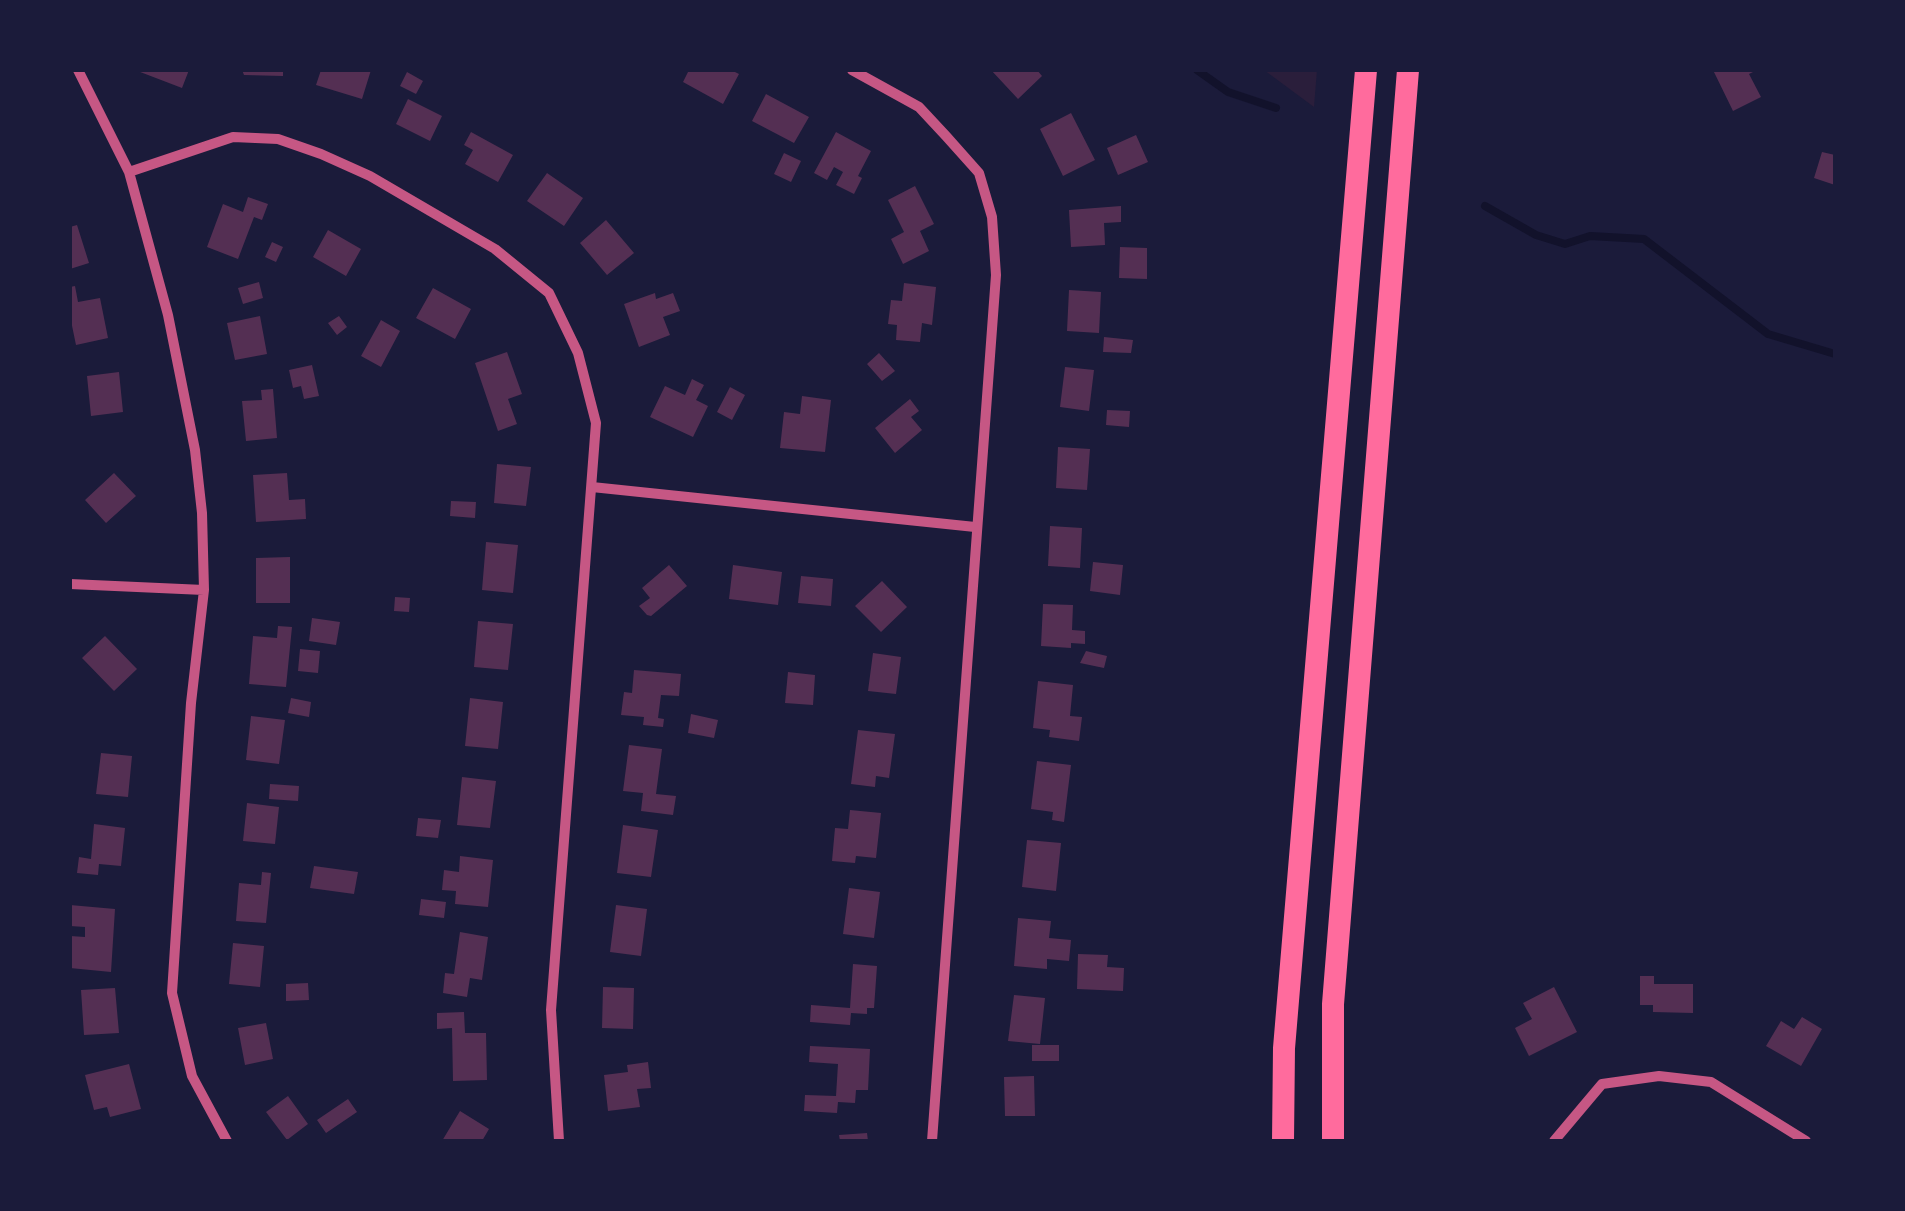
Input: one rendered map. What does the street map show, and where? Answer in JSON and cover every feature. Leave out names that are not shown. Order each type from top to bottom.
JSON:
[{"type":"highway","points":[[1282,1141],[1284,1048],[1366,70]]},
{"type":"highway","points":[[1333,1141],[1333,1004],[1408,70]]},
{"type":"street","points":[[78,70],[129,172],[168,315],[195,450],[204,590],[192,703],[172,993],[192,1076],[227,1141]]},
{"type":"street","points":[[852,70],[918,107],[946,136],[980,173],[992,217],[996,275],[932,1141]]},
{"type":"street","points":[[129,172],[233,137],[278,138],[370,176],[496,250],[549,293],[578,354],[596,423],[551,1010],[559,1141]]},
{"type":"street","points":[[592,487],[975,526]]},
{"type":"street","points":[[70,584],[204,590]]},
{"type":"street","points":[[1554,1141],[1602,1084],[1659,1076],[1711,1082],[1806,1141]]},
{"type":"shaded area","points":[[1264,70],[1317,70],[1314,107]]},
{"type":"building","points":[[135,70],[189,70],[182,88]]},
{"type":"building","points":[[242,70],[283,70],[283,76],[244,75]]},
{"type":"building","points":[[321,70],[371,70],[362,99],[316,85]]},
{"type":"building","points":[[689,70],[731,70],[739,74],[723,104],[683,82]]},
{"type":"building","points":[[991,70],[1037,70],[1042,76],[1018,99]]},
{"type":"building","points":[[1713,70],[1757,70],[1749,74],[1761,97],[1733,111]]},
{"type":"building","points":[[407,72],[423,81],[416,94],[400,86]]},
{"type":"building","points":[[766,94],[809,117],[794,143],[752,121]]},
{"type":"building","points":[[408,99],[442,116],[430,141],[396,124]]},
{"type":"building","points":[[1071,113],[1095,160],[1063,176],[1040,129]]},
{"type":"building","points":[[471,132],[513,155],[498,182],[465,164],[473,150],[464,145]]},
{"type":"building","points":[[836,132],[871,151],[854,194],[836,185],[843,172],[834,167],[827,180],[814,173]]},
{"type":"building","points":[[1136,135],[1148,162],[1118,175],[1107,148]]},
{"type":"building","points":[[1822,152],[1835,155],[1835,185],[1814,178]]},
{"type":"building","points":[[784,153],[801,161],[791,182],[774,174]]},
{"type":"building","points":[[547,173],[583,198],[564,226],[527,201]]},
{"type":"building","points":[[915,186],[934,224],[920,231],[929,251],[903,264],[891,239],[904,232],[888,200]]},
{"type":"building","points":[[248,197],[268,204],[262,220],[254,217],[238,259],[207,247],[223,204],[243,212]]},
{"type":"building","points":[[1121,206],[1121,222],[1104,223],[1105,245],[1071,247],[1069,210]]},
{"type":"building","points":[[606,220],[634,253],[607,275],[580,243]]},
{"type":"building","points":[[77,225],[89,263],[70,269],[70,227]]},
{"type":"building","points":[[328,230],[361,249],[346,276],[313,257]]},
{"type":"building","points":[[272,242],[283,247],[276,262],[265,257]]},
{"type":"building","points":[[1120,247],[1147,248],[1147,279],[1119,278]]},
{"type":"building","points":[[259,282],[263,298],[243,304],[238,288]]},
{"type":"building","points":[[904,283],[936,287],[932,325],[922,323],[920,342],[896,340],[897,325],[888,324],[891,300],[902,301]]},
{"type":"building","points":[[75,286],[78,302],[100,298],[108,338],[76,345],[70,316],[70,287]]},
{"type":"building","points":[[433,288],[471,309],[455,339],[416,318]]},
{"type":"building","points":[[1069,290],[1101,292],[1099,333],[1067,331]]},
{"type":"building","points":[[655,293],[656,299],[673,293],[680,311],[663,317],[670,335],[639,347],[624,304]]},
{"type":"building","points":[[260,316],[267,354],[235,360],[227,323]]},
{"type":"building","points":[[339,316],[347,327],[337,335],[328,323]]},
{"type":"building","points":[[381,320],[400,331],[381,367],[361,356]]},
{"type":"building","points":[[1104,337],[1133,340],[1131,353],[1103,352]]},
{"type":"building","points":[[507,352],[522,394],[508,399],[517,424],[498,431],[475,363]]},
{"type":"building","points":[[879,353],[895,371],[882,381],[867,364]]},
{"type":"building","points":[[312,365],[319,396],[304,399],[301,386],[293,388],[289,370]]},
{"type":"building","points":[[1065,367],[1094,370],[1089,411],[1060,407]]},
{"type":"building","points":[[119,372],[123,412],[91,416],[87,376]]},
{"type":"building","points":[[692,379],[704,385],[696,400],[708,406],[693,437],[650,417],[665,386],[685,395]]},
{"type":"building","points":[[730,387],[745,395],[732,420],[717,412]]},
{"type":"building","points":[[273,389],[277,438],[246,441],[242,401],[262,400],[261,390]]},
{"type":"building","points":[[802,396],[831,400],[825,452],[780,448],[784,412],[800,414]]},
{"type":"building","points":[[910,399],[919,411],[911,417],[922,430],[895,453],[875,428]]},
{"type":"building","points":[[1107,410],[1130,411],[1129,427],[1106,425]]},
{"type":"building","points":[[1058,447],[1090,449],[1087,490],[1056,488]]},
{"type":"building","points":[[497,464],[531,467],[526,506],[494,503]]},
{"type":"building","points":[[114,473],[136,496],[106,523],[85,500]]},
{"type":"building","points":[[287,473],[289,500],[305,499],[306,519],[256,522],[253,475]]},
{"type":"building","points":[[451,501],[476,502],[475,518],[450,516]]},
{"type":"building","points":[[1050,526],[1082,528],[1080,568],[1048,566]]},
{"type":"building","points":[[486,542],[518,545],[513,593],[482,590]]},
{"type":"building","points":[[290,557],[290,603],[256,603],[256,558]]},
{"type":"building","points":[[1093,562],[1123,565],[1120,595],[1090,591]]},
{"type":"building","points":[[669,565],[687,586],[651,616],[647,615],[639,606],[650,598],[642,588]]},
{"type":"building","points":[[733,565],[782,572],[778,605],[729,599]]},
{"type":"building","points":[[801,576],[833,579],[831,606],[798,603]]},
{"type":"building","points":[[882,581],[907,607],[881,632],[855,606]]},
{"type":"building","points":[[395,597],[410,598],[409,612],[394,611]]},
{"type":"building","points":[[1043,604],[1073,605],[1072,630],[1085,631],[1085,644],[1071,643],[1071,648],[1041,646]]},
{"type":"building","points":[[312,618],[340,622],[336,645],[309,641]]},
{"type":"building","points":[[478,621],[513,624],[508,670],[474,667]]},
{"type":"building","points":[[278,626],[292,627],[286,687],[249,684],[253,636],[277,638]]},
{"type":"building","points":[[105,636],[137,669],[114,691],[82,658]]},
{"type":"building","points":[[300,649],[320,651],[318,673],[298,671]]},
{"type":"building","points":[[1086,651],[1107,656],[1104,668],[1080,663]]},
{"type":"building","points":[[873,653],[901,657],[896,694],[868,691]]},
{"type":"building","points":[[634,670],[681,674],[679,696],[661,695],[658,718],[664,719],[663,727],[643,725],[644,717],[621,715],[624,692],[632,693]]},
{"type":"building","points":[[788,672],[815,675],[813,705],[785,703]]},
{"type":"building","points":[[1038,681],[1073,685],[1070,716],[1082,717],[1079,741],[1049,737],[1050,730],[1033,728]]},
{"type":"building","points":[[291,698],[311,702],[309,717],[288,713]]},
{"type":"building","points":[[470,698],[503,702],[498,749],[465,746]]},
{"type":"building","points":[[691,714],[718,720],[714,738],[688,733]]},
{"type":"building","points":[[251,716],[285,720],[279,764],[246,760]]},
{"type":"building","points":[[858,730],[895,734],[889,778],[876,776],[875,787],[851,784]]},
{"type":"building","points":[[629,745],[662,749],[656,794],[676,796],[673,815],[641,811],[643,793],[623,791]]},
{"type":"building","points":[[101,753],[132,756],[128,797],[96,794]]},
{"type":"building","points":[[1037,761],[1071,765],[1064,822],[1052,820],[1053,812],[1031,809]]},
{"type":"building","points":[[462,777],[496,781],[490,828],[457,825]]},
{"type":"building","points":[[270,784],[299,786],[298,801],[269,799]]},
{"type":"building","points":[[247,803],[279,807],[275,844],[243,841]]},
{"type":"building","points":[[850,810],[881,813],[876,858],[856,856],[855,863],[832,861],[835,828],[848,829]]},
{"type":"building","points":[[418,818],[441,820],[438,838],[416,836]]},
{"type":"building","points":[[94,824],[125,828],[121,866],[99,864],[98,875],[77,873],[79,857],[91,859]]},
{"type":"building","points":[[623,825],[658,830],[651,877],[617,873]]},
{"type":"building","points":[[1027,840],[1061,843],[1056,891],[1022,887]]},
{"type":"building","points":[[460,856],[493,860],[488,907],[455,904],[456,891],[442,890],[444,870],[459,872]]},
{"type":"building","points":[[314,866],[358,872],[354,894],[310,888]]},
{"type":"building","points":[[262,872],[271,873],[266,923],[236,921],[239,883],[261,885]]},
{"type":"building","points":[[849,888],[880,892],[874,938],[843,934]]},
{"type":"building","points":[[421,899],[446,902],[444,918],[419,915]]},
{"type":"building","points":[[70,905],[115,909],[111,972],[70,968],[70,936],[85,937],[85,927],[70,926]]},
{"type":"building","points":[[616,905],[647,909],[641,956],[610,952]]},
{"type":"building","points":[[1018,918],[1051,921],[1049,938],[1071,940],[1069,961],[1047,959],[1047,969],[1014,966]]},
{"type":"building","points":[[460,932],[488,937],[482,980],[470,978],[467,997],[443,993],[445,973],[454,974]]},
{"type":"building","points":[[233,943],[264,946],[260,987],[229,984]]},
{"type":"building","points":[[1078,954],[1108,955],[1107,967],[1124,968],[1123,991],[1077,989]]},
{"type":"building","points":[[853,964],[877,966],[874,1008],[867,1008],[867,1014],[851,1013],[850,1025],[810,1022],[811,1005],[850,1008]]},
{"type":"building","points":[[1640,976],[1654,976],[1654,984],[1693,984],[1693,1013],[1653,1012],[1653,1005],[1640,1005]]},
{"type":"building","points":[[308,983],[309,1000],[286,1001],[286,984]]},
{"type":"building","points":[[603,987],[634,988],[633,1029],[602,1028]]},
{"type":"building","points":[[1554,987],[1577,1032],[1529,1056],[1515,1028],[1532,1019],[1523,1003]]},
{"type":"building","points":[[115,988],[119,1033],[84,1035],[81,990]]},
{"type":"building","points":[[1014,995],[1045,998],[1040,1044],[1008,1041]]},
{"type":"building","points":[[464,1012],[465,1033],[486,1033],[487,1080],[453,1081],[452,1028],[437,1029],[437,1013]]},
{"type":"building","points":[[1802,1017],[1822,1029],[1801,1066],[1766,1046],[1781,1021],[1794,1029]]},
{"type":"building","points":[[266,1023],[273,1059],[245,1065],[238,1028]]},
{"type":"building","points":[[1032,1045],[1059,1045],[1059,1061],[1032,1061]]},
{"type":"building","points":[[810,1046],[870,1049],[868,1090],[856,1090],[855,1103],[838,1102],[837,1113],[804,1111],[805,1095],[836,1096],[838,1064],[809,1062]]},
{"type":"building","points":[[648,1062],[651,1088],[637,1089],[640,1107],[608,1111],[604,1075],[628,1072],[627,1065]]},
{"type":"building","points":[[129,1064],[141,1109],[110,1117],[107,1107],[94,1110],[85,1075]]},
{"type":"building","points":[[1034,1076],[1035,1116],[1005,1116],[1004,1077]]},
{"type":"building","points":[[288,1096],[308,1124],[287,1140],[266,1112]]},
{"type":"building","points":[[348,1099],[357,1112],[326,1133],[317,1120]]},
{"type":"building","points":[[460,1111],[489,1129],[482,1141],[442,1141]]},
{"type":"building","points":[[867,1133],[868,1141],[840,1141],[839,1135]]},
{"type":"waterway","points":[[1197,70],[1228,92],[1276,108]]},
{"type":"waterway","points":[[1485,206],[1536,235],[1565,244],[1590,236],[1644,239],[1768,334],[1835,354]]}]
